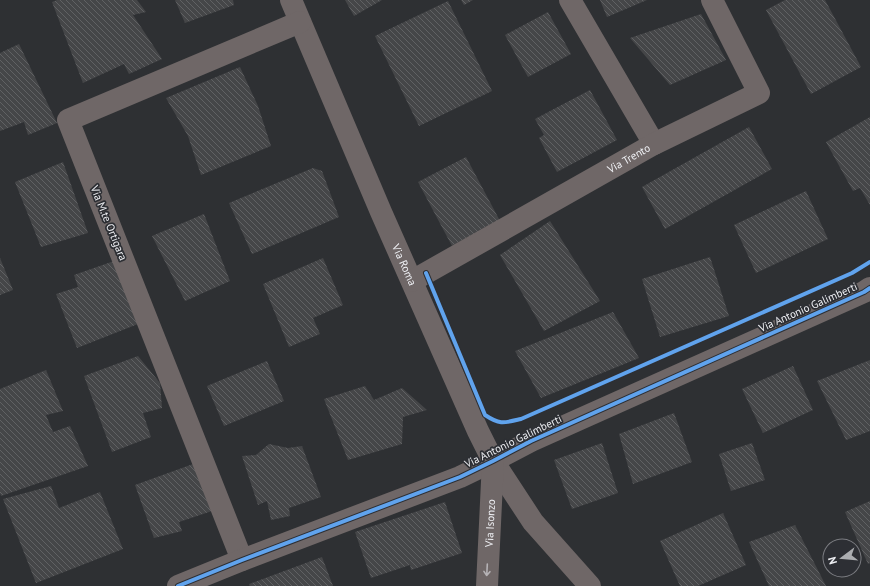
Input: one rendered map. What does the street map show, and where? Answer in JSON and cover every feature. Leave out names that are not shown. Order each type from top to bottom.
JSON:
[{"type":"street","name":"Via Roma","points":[[291,0],[412,281],[478,431],[493,461],[533,522],[590,586]]},
{"type":"street","points":[[570,0],[654,144]]},
{"type":"street","name":"Via Trento","points":[[412,281],[654,144],[759,93],[712,0]]},
{"type":"street","name":"Via M.te Ortigara","points":[[242,560],[68,120],[300,22]]},
{"type":"street","name":"Via Antonio Galimberti","points":[[178,586],[460,476],[531,441],[870,288]]},
{"type":"street","name":"Via Isonzo","points":[[487,586],[493,461]]},
{"type":"building","points":[[57,0],[137,0],[146,12],[133,15],[162,59],[129,74],[124,64],[83,83],[52,2]]},
{"type":"building","points":[[175,0],[233,0],[234,5],[185,23]]},
{"type":"building","points":[[345,0],[382,0],[354,16]]},
{"type":"building","points":[[461,0],[473,0],[464,5]]},
{"type":"building","points":[[600,0],[647,0],[607,17]]},
{"type":"building","points":[[785,0],[825,0],[861,67],[811,94],[766,10]]},
{"type":"building","points":[[448,1],[492,91],[419,126],[375,36]]},
{"type":"building","points":[[548,12],[571,54],[528,77],[505,35]]},
{"type":"building","points":[[701,14],[726,60],[670,85],[630,38]]},
{"type":"building","points":[[19,44],[57,123],[28,135],[24,122],[0,131],[0,53]]},
{"type":"building","points":[[240,67],[258,106],[271,146],[201,175],[188,136],[166,98]]},
{"type":"building","points":[[590,90],[617,140],[557,172],[539,138],[544,135],[535,119]]},
{"type":"building","points":[[870,117],[870,205],[860,188],[853,191],[826,142]]},
{"type":"building","points":[[749,127],[772,169],[665,229],[642,187]]},
{"type":"building","points":[[466,157],[500,221],[452,246],[418,182]]},
{"type":"building","points":[[63,162],[88,233],[41,247],[15,182]]},
{"type":"building","points":[[313,168],[322,171],[339,217],[252,254],[229,203]]},
{"type":"building","points":[[806,191],[828,239],[756,273],[734,225]]},
{"type":"building","points":[[204,214],[230,281],[185,301],[152,236]]},
{"type":"building","points":[[550,221],[600,301],[544,331],[500,255]]},
{"type":"building","points":[[710,257],[729,316],[660,337],[642,279]]},
{"type":"building","points":[[0,258],[13,290],[0,295]]},
{"type":"building","points":[[323,258],[343,305],[313,318],[320,334],[289,347],[263,284]]},
{"type":"building","points":[[114,261],[138,324],[77,348],[56,294],[78,287],[74,275]]},
{"type":"building","points":[[613,312],[639,358],[541,398],[515,351]]},
{"type":"building","points":[[138,356],[160,383],[162,408],[143,413],[151,437],[112,452],[84,376]]},
{"type":"building","points":[[870,360],[870,431],[846,440],[817,381]]},
{"type":"building","points":[[267,361],[284,401],[224,426],[207,386]]},
{"type":"building","points":[[793,366],[813,410],[763,433],[742,389]]},
{"type":"building","points":[[46,370],[63,411],[46,415],[53,432],[70,426],[88,466],[1,496],[0,389]]},
{"type":"building","points":[[365,386],[374,400],[402,388],[427,410],[403,417],[402,444],[348,460],[324,399]]},
{"type":"building","points":[[674,413],[692,462],[633,484],[619,434]]},
{"type":"building","points":[[602,443],[618,493],[572,509],[554,460]]},
{"type":"building","points":[[752,443],[765,480],[731,491],[719,454]]},
{"type":"building","points":[[269,444],[288,448],[302,446],[321,497],[289,508],[290,516],[271,520],[267,501],[258,505],[242,456],[256,455]]},
{"type":"building","points":[[193,464],[212,511],[179,522],[182,531],[154,538],[135,485]]},
{"type":"building","points":[[51,486],[59,508],[100,492],[123,549],[36,583],[3,499]]},
{"type":"building","points":[[870,501],[870,563],[868,564],[862,550],[862,538],[856,538],[845,512]]},
{"type":"building","points":[[445,502],[462,553],[411,570],[410,565],[371,578],[355,532]]},
{"type":"building","points":[[723,513],[746,565],[698,586],[680,586],[660,541]]},
{"type":"building","points":[[795,525],[826,586],[769,586],[749,542]]},
{"type":"building","points":[[322,557],[333,586],[250,586],[249,584]]},
{"type":"cycle path","points":[[426,273],[485,415],[498,422],[502,422],[521,419],[852,273],[870,262]]},
{"type":"cycle path","points":[[178,586],[460,477],[531,441],[870,288]]}]
